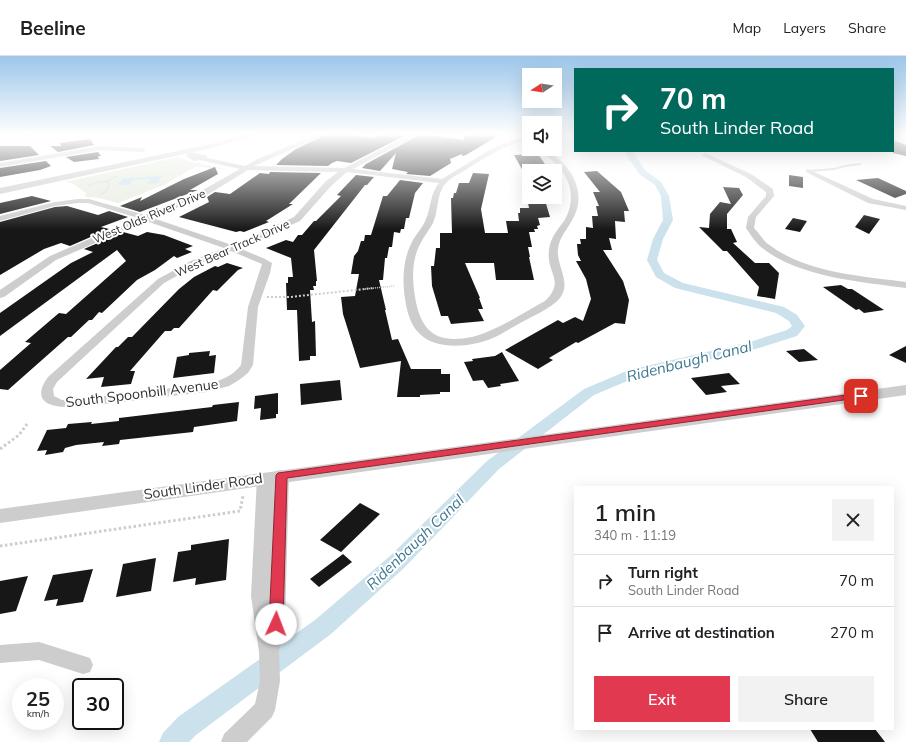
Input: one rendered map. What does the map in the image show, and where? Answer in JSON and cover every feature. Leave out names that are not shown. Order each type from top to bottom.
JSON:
[{"type":"street","points":[[0,191],[125,166]]},
{"type":"street","points":[[236,166],[245,168],[345,170],[444,181]]},
{"type":"street","name":"West Olds River Drive","points":[[0,294],[53,258],[204,193],[249,166]]},
{"type":"street","name":"West Bear Track Drive","points":[[48,398],[47,389],[52,380],[161,281],[194,263],[251,240],[297,218],[310,206],[328,184],[345,170],[353,166]]},
{"type":"street","points":[[467,166],[444,181],[434,196],[430,219],[418,238],[410,259],[408,283],[417,324],[424,333],[439,340],[464,342],[488,336],[549,303],[557,296],[561,289],[561,281],[556,271],[553,252],[555,238],[572,215],[576,201],[573,184],[567,172],[562,166]]},
{"type":"street","points":[[728,166],[762,184],[770,191],[770,196],[752,217],[750,228],[765,246],[782,256],[824,272],[906,285]]},
{"type":"street","points":[[808,171],[871,201],[906,208]]},
{"type":"street","points":[[0,219],[61,203],[89,201],[188,231],[230,248]]},
{"type":"street","name":"South Spoonbill Avenue","points":[[48,398],[60,404],[78,403],[207,388],[222,385],[235,379],[243,372],[247,365],[253,307],[261,280],[267,270],[267,263],[258,258],[230,248]]},
{"type":"street","name":"South Linder Road","points":[[0,516],[273,476],[906,390]]},
{"type":"street","points":[[232,742],[264,710],[270,681],[269,652],[276,624],[273,476]]},
{"type":"street","points":[[0,654],[39,651],[83,665]]},
{"type":"lane","points":[[808,171],[828,170],[846,166]]},
{"type":"path","points":[[89,186],[94,183],[107,181],[109,184],[107,192],[99,195]]},
{"type":"path","points":[[264,297],[297,296],[394,286]]},
{"type":"path","points":[[0,449],[19,435],[27,424]]},
{"type":"path","points":[[0,546],[240,511],[244,491]]},
{"type":"shaded area","points":[[137,166],[211,166],[231,170],[195,167],[164,185],[118,203],[100,198],[85,197],[86,193],[72,183],[65,182]]},
{"type":"water","points":[[162,176],[158,183],[147,184],[150,179],[133,180],[129,185],[118,185],[123,178]]},
{"type":"building","points":[[13,166],[51,166],[40,170],[0,177],[0,168]]},
{"type":"building","points":[[364,166],[384,166],[380,171],[362,168]]},
{"type":"building","points":[[393,166],[446,166],[430,176],[406,174],[408,172],[392,169]]},
{"type":"building","points":[[215,167],[218,174],[190,190],[198,190],[140,212],[120,206],[142,197],[140,201],[184,179]]},
{"type":"building","points":[[597,171],[621,192],[629,211],[624,211],[625,222],[615,221],[616,239],[609,238],[612,250],[603,250],[623,281],[629,300],[625,324],[615,323],[578,343],[576,342],[549,358],[553,360],[538,369],[505,350],[558,320],[563,323],[575,317],[583,321],[591,299],[586,279],[576,261],[581,261],[578,255],[577,244],[581,244],[580,239],[586,239],[586,227],[593,228],[592,216],[598,216],[596,206],[599,206],[593,192],[600,192],[584,172]]},
{"type":"building","points":[[270,172],[321,173],[289,204],[293,204],[266,221],[269,222],[244,232],[236,232],[179,217],[209,202],[207,197],[215,192],[230,194],[260,173],[269,174]]},
{"type":"building","points":[[473,173],[489,174],[481,209],[485,233],[508,233],[506,221],[519,221],[518,213],[520,213],[520,208],[529,208],[528,204],[546,204],[550,217],[538,218],[540,225],[537,226],[538,229],[534,229],[535,232],[529,232],[532,247],[528,247],[529,257],[534,280],[496,280],[494,263],[465,263],[480,298],[483,309],[478,309],[484,321],[451,324],[448,316],[441,316],[432,286],[431,266],[434,266],[436,248],[440,248],[440,233],[452,233],[451,198],[453,198],[454,193],[456,193],[459,183],[469,183]]},
{"type":"building","points":[[356,175],[374,177],[367,185],[365,185],[314,250],[317,281],[316,286],[313,286],[314,290],[310,290],[312,322],[315,321],[316,356],[310,356],[310,360],[299,361],[297,310],[287,310],[286,283],[288,283],[288,277],[293,277],[291,258],[266,248],[286,240],[293,242],[298,235],[302,235],[314,221],[316,221],[341,196],[337,195]]},
{"type":"building","points":[[789,175],[803,177],[803,188],[789,186]]},
{"type":"building","points":[[878,178],[906,191],[906,194],[895,198],[856,180]]},
{"type":"building","points":[[400,180],[423,183],[415,193],[409,218],[406,218],[404,229],[401,229],[400,233],[394,232],[392,247],[389,247],[387,258],[385,258],[383,280],[379,280],[392,340],[398,339],[411,369],[441,369],[441,374],[450,374],[450,392],[420,395],[420,397],[397,397],[401,361],[360,368],[343,314],[341,297],[355,296],[359,274],[351,274],[354,256],[358,251],[361,241],[364,241],[365,235],[371,235],[383,196],[387,196]]},
{"type":"building","points":[[723,187],[739,188],[743,195],[727,214],[727,229],[731,229],[737,242],[733,243],[755,263],[769,263],[779,273],[775,299],[757,296],[759,287],[727,251],[723,251],[699,227],[709,228],[710,214],[720,202],[731,204]]},
{"type":"building","points":[[32,196],[51,201],[0,214],[0,203]]},
{"type":"building","points":[[67,206],[98,215],[109,211],[128,217],[101,227],[109,229],[70,246],[61,243],[44,249],[0,275],[0,222],[55,207]]},
{"type":"building","points":[[864,215],[880,219],[869,234],[855,227]]},
{"type":"building","points":[[793,218],[807,221],[800,232],[785,229]]},
{"type":"building","points":[[123,232],[138,236],[147,232],[164,235],[193,246],[185,249],[192,252],[177,258],[174,256],[155,270],[137,280],[102,313],[99,312],[92,320],[89,320],[71,337],[68,337],[8,390],[0,389],[0,370],[31,343],[25,342],[59,313],[66,314],[126,261],[117,250],[0,336],[0,313],[71,263],[93,252],[84,249]]},
{"type":"building","points":[[227,263],[243,268],[238,270],[217,291],[213,290],[179,328],[174,328],[171,331],[165,331],[130,371],[135,371],[131,384],[101,387],[104,377],[86,379],[116,347],[118,347],[128,337],[132,337],[179,289],[194,277],[215,266],[218,267]]},
{"type":"building","points":[[841,285],[848,289],[852,289],[884,310],[864,313],[859,309],[856,310],[823,287]]},
{"type":"building","points":[[906,346],[906,363],[889,355]]},
{"type":"building","points":[[804,349],[818,360],[799,362],[786,351]]},
{"type":"building","points":[[210,351],[209,356],[216,355],[214,373],[173,378],[177,357],[189,355],[189,353]]},
{"type":"building","points":[[502,352],[519,381],[500,384],[501,386],[488,388],[483,380],[473,381],[464,362],[473,361],[472,359],[495,356]]},
{"type":"building","points":[[729,373],[740,384],[721,386],[727,392],[706,395],[691,378]]},
{"type":"building","points":[[340,380],[342,400],[301,405],[300,384]]},
{"type":"building","points":[[278,393],[278,414],[276,414],[276,418],[260,420],[261,408],[254,409],[255,396]]},
{"type":"building","points":[[239,402],[237,421],[194,427],[193,432],[120,440],[119,444],[102,446],[104,442],[76,445],[65,448],[63,452],[45,455],[47,450],[37,451],[47,430],[66,428],[68,424],[92,422],[91,424],[119,421],[119,418],[212,407],[213,405]]},
{"type":"building","points":[[360,503],[380,514],[341,552],[320,540]]},
{"type":"building","points":[[229,539],[226,580],[195,585],[196,578],[173,582],[178,552],[191,550],[191,545]]},
{"type":"building","points":[[343,554],[352,562],[319,587],[310,579]]},
{"type":"building","points":[[156,558],[151,591],[116,597],[123,564]]},
{"type":"building","points":[[93,569],[83,602],[56,606],[58,599],[44,601],[53,575]]},
{"type":"building","points":[[28,576],[16,611],[0,614],[0,581]]},
{"type":"building","points":[[811,730],[876,730],[885,742],[818,742]]},
{"type":"waterway","name":"Ridenbaugh Canal","points":[[172,742],[187,726],[323,627],[397,562],[493,465],[589,392],[634,373],[754,345],[792,333],[799,326],[793,318],[780,310],[679,286],[660,275],[652,260],[658,239],[668,220],[665,196],[658,184],[642,172],[638,166]]},
{"type":"route","points":[[276,624],[281,475],[861,396]]}]
